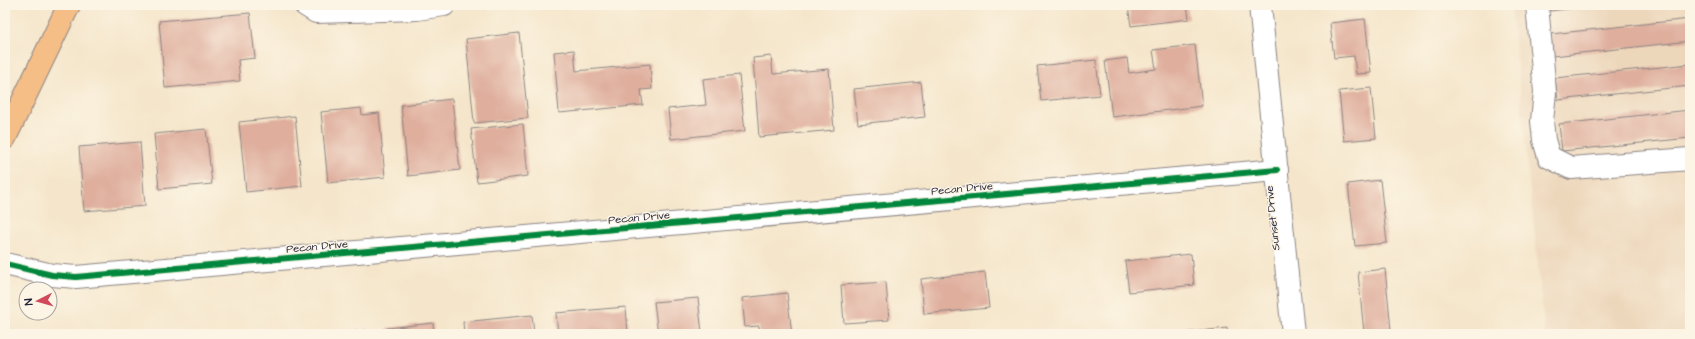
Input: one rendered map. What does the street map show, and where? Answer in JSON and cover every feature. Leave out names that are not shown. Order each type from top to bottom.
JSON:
[{"type":"main road","points":[[5,138],[69,5]]},
{"type":"street","points":[[305,5],[316,12],[417,9],[444,5]]},
{"type":"street","name":"Sunset Drive","points":[[1260,5],[1293,334]]},
{"type":"street","points":[[1536,5],[1545,92],[1542,121],[1544,140],[1549,157],[1571,168],[1690,159]]},
{"type":"street","name":"Pecan Drive","points":[[5,264],[52,275],[76,277],[1277,170]]},
{"type":"shaded area","points":[[1511,5],[1690,5],[1690,334],[1545,334]]},
{"type":"building","points":[[1128,5],[1187,5],[1189,19],[1131,26]]},
{"type":"building","points":[[1549,5],[1593,5],[1593,6],[1550,11]]},
{"type":"building","points":[[250,13],[255,58],[238,60],[240,81],[165,88],[159,21]]},
{"type":"building","points":[[1365,19],[1371,73],[1356,74],[1354,56],[1334,58],[1330,23]]},
{"type":"building","points":[[1690,19],[1690,41],[1553,56],[1551,34]]},
{"type":"building","points":[[519,33],[528,118],[474,123],[466,39]]},
{"type":"building","points":[[1195,45],[1202,106],[1112,117],[1105,61],[1127,58],[1129,73],[1156,69],[1153,50]]},
{"type":"building","points":[[574,50],[576,71],[650,64],[652,89],[641,90],[643,105],[559,113],[554,52]]},
{"type":"building","points":[[771,56],[773,74],[829,69],[834,130],[759,137],[753,58]]},
{"type":"building","points":[[1096,60],[1100,95],[1041,101],[1037,66]]},
{"type":"building","points":[[1690,64],[1690,86],[1558,100],[1555,78]]},
{"type":"building","points":[[739,75],[745,131],[671,139],[668,109],[706,105],[703,79]]},
{"type":"building","points":[[921,82],[925,117],[858,124],[854,89]]},
{"type":"building","points":[[1371,88],[1376,138],[1344,141],[1339,91]]},
{"type":"building","points":[[452,99],[460,170],[408,176],[401,105]]},
{"type":"building","points":[[361,108],[362,115],[379,113],[385,177],[328,183],[321,112]]},
{"type":"building","points":[[1690,110],[1690,138],[1562,151],[1559,124]]},
{"type":"building","points":[[295,116],[302,186],[246,192],[239,122]]},
{"type":"building","points":[[523,124],[528,176],[477,182],[471,129]]},
{"type":"building","points":[[206,129],[212,184],[159,189],[154,134]]},
{"type":"building","points":[[140,142],[145,206],[84,211],[79,147]]},
{"type":"building","points":[[1380,180],[1387,243],[1355,246],[1348,184]]},
{"type":"building","points":[[1191,254],[1194,285],[1129,292],[1125,261]]},
{"type":"building","points":[[1385,269],[1391,330],[1364,333],[1358,272]]},
{"type":"building","points":[[985,272],[989,308],[924,314],[921,279]]},
{"type":"building","points":[[886,282],[889,320],[844,323],[841,285]]},
{"type":"building","points":[[787,293],[792,334],[760,334],[759,326],[745,327],[742,298]]},
{"type":"building","points":[[698,298],[702,333],[658,334],[654,302]]},
{"type":"building","points":[[626,307],[628,334],[558,334],[556,313]]},
{"type":"building","points":[[532,315],[534,334],[464,334],[463,322]]},
{"type":"building","points":[[433,323],[434,334],[388,334],[387,328]]},
{"type":"building","points":[[1227,328],[1228,334],[1182,334],[1182,333]]},
{"type":"building","points":[[367,330],[367,334],[337,334],[337,333]]},
{"type":"cycle path","points":[[5,264],[52,275],[76,277],[1277,170]]}]
